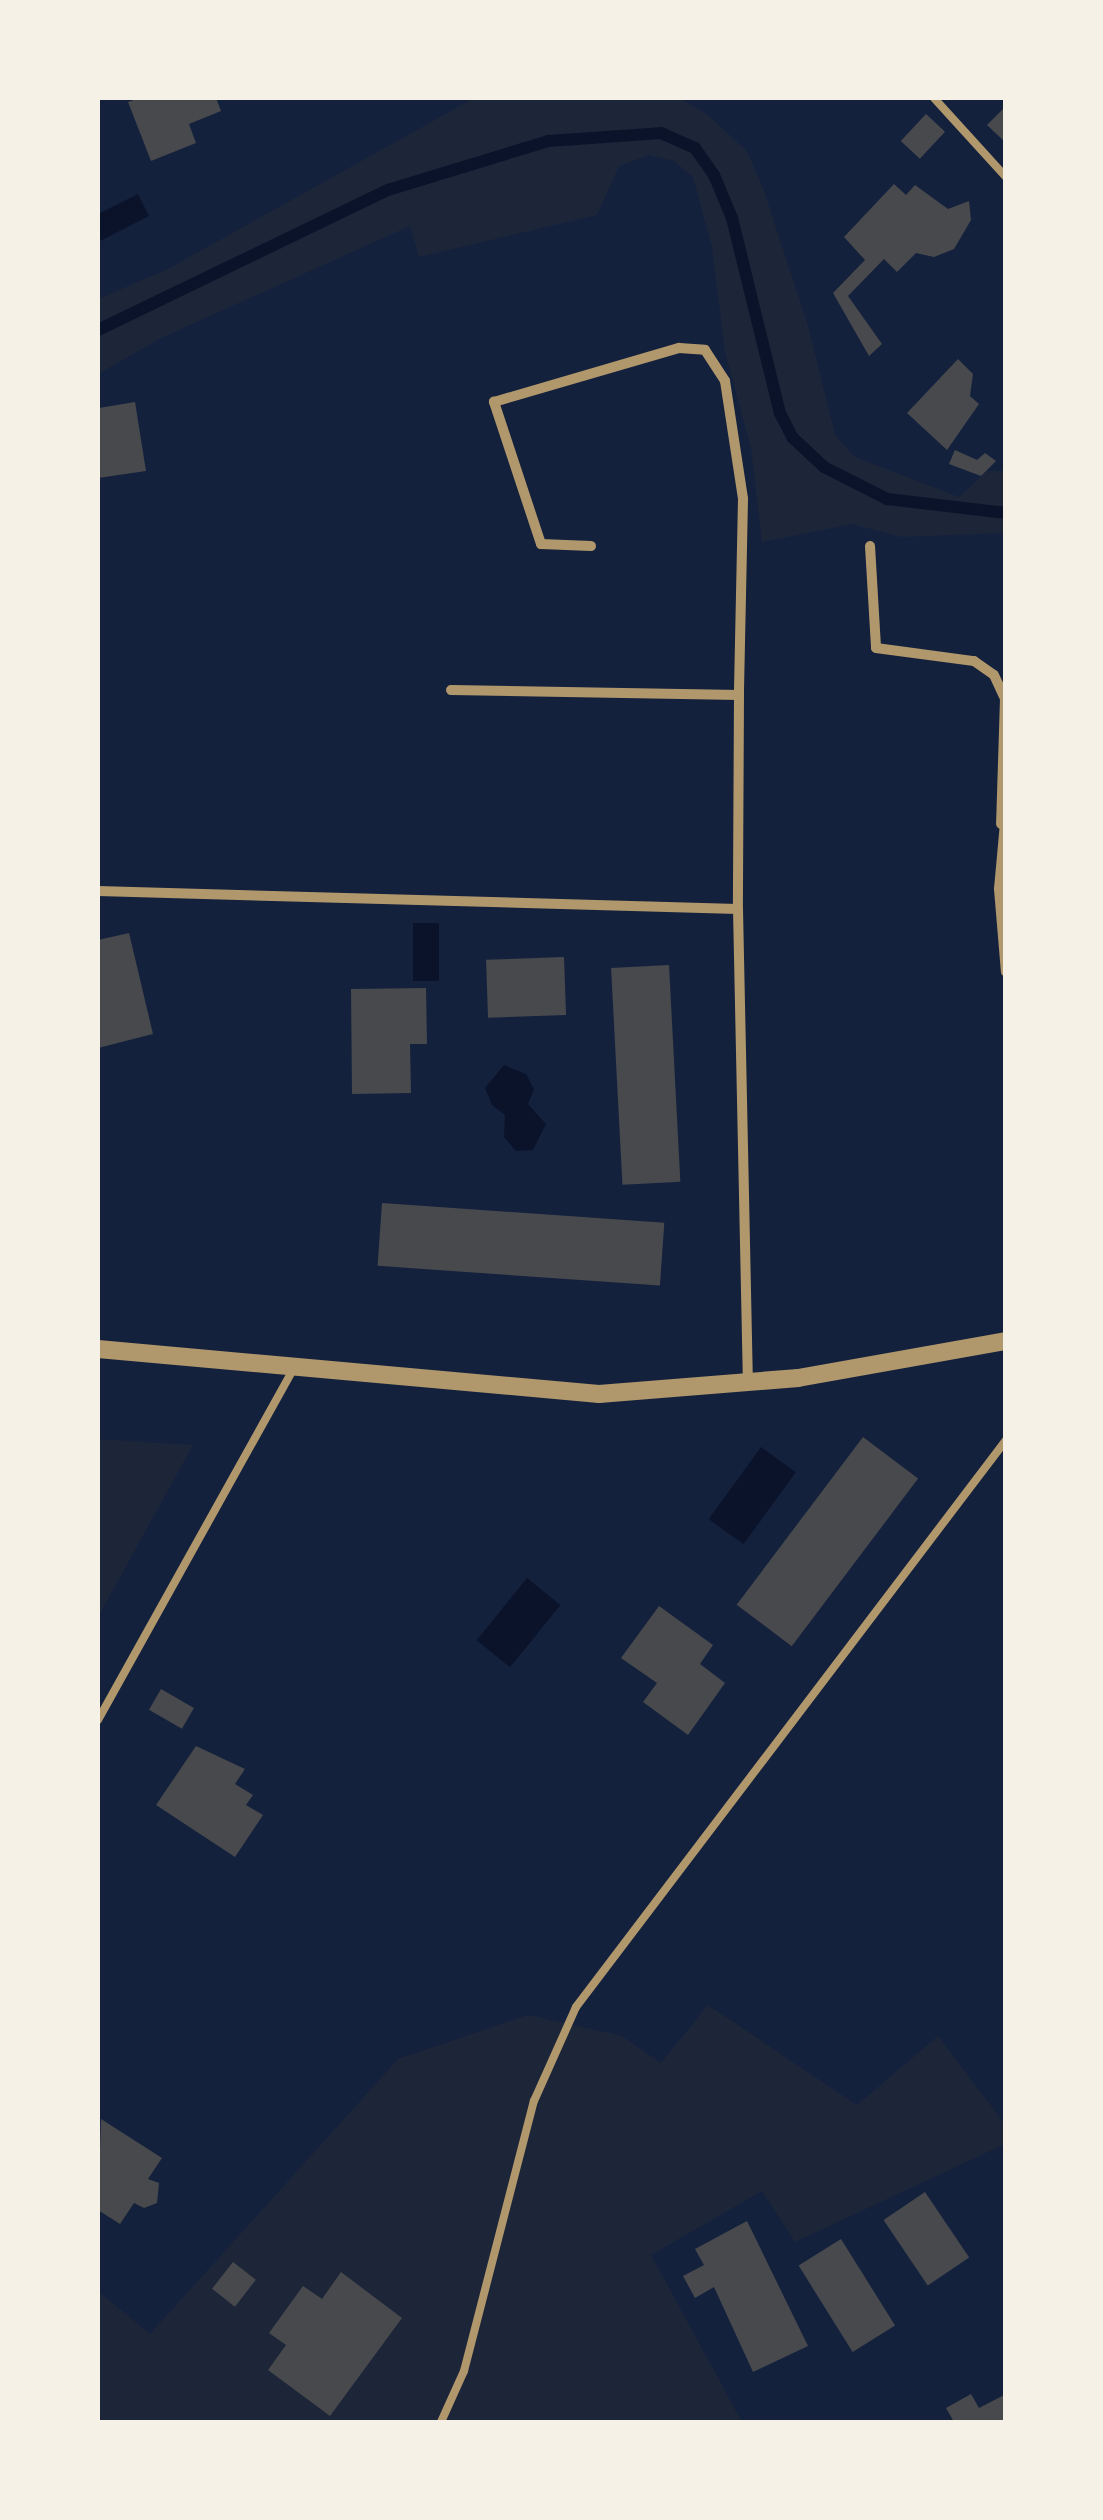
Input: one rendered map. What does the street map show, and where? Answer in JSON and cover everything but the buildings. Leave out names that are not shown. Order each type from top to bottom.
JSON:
[{"type":"street","points":[[591,546],[541,544],[494,402],[679,348],[705,350],[725,381],[742,499],[738,909],[748,1384]]},
{"type":"street","points":[[870,546],[876,648],[974,661],[994,675],[1005,699],[1006,972]]},
{"type":"street","points":[[452,690],[739,695]]},
{"type":"street","points":[[98,890],[738,909]]},
{"type":"street","points":[[98,1350],[556,1393],[748,1384],[1006,1341]]},
{"type":"lane","points":[[934,98],[1006,177]]},
{"type":"lane","points":[[98,1720],[293,1370]]},
{"type":"lane","points":[[440,2422],[464,2371],[534,2101],[576,2007],[1006,1440]]},
{"type":"shaded area","points":[[474,98],[680,98],[708,115],[747,151],[764,191],[808,326],[835,435],[855,457],[959,497],[987,471],[1005,471],[1005,533],[901,537],[852,524],[762,542],[751,448],[725,352],[712,247],[693,177],[674,161],[649,155],[619,166],[597,215],[419,257],[410,226],[161,338],[98,374],[98,299],[168,269]]},
{"type":"shaded area","points":[[138,194],[149,216],[98,242],[98,214]]},
{"type":"shaded area","points":[[413,923],[439,923],[439,981],[413,981]]},
{"type":"shaded area","points":[[504,1065],[526,1074],[534,1089],[528,1104],[546,1124],[533,1150],[516,1151],[504,1137],[505,1115],[492,1105],[485,1088]]},
{"type":"shaded area","points":[[98,1439],[193,1445],[98,1617]]},
{"type":"shaded area","points":[[761,1447],[796,1472],[743,1544],[709,1519]]},
{"type":"shaded area","points":[[527,1578],[560,1605],[510,1667],[477,1640]]},
{"type":"shaded area","points":[[708,2005],[857,2105],[938,2036],[1005,2124],[1005,2144],[795,2242],[762,2191],[651,2255],[742,2422],[98,2422],[98,2291],[150,2334],[398,2059],[528,2015],[622,2036],[661,2063]]},
{"type":"waterway","points":[[98,330],[388,190],[548,141],[661,133],[695,148],[714,175],[732,218],[780,413],[793,438],[824,467],[887,499],[1006,513]]}]
